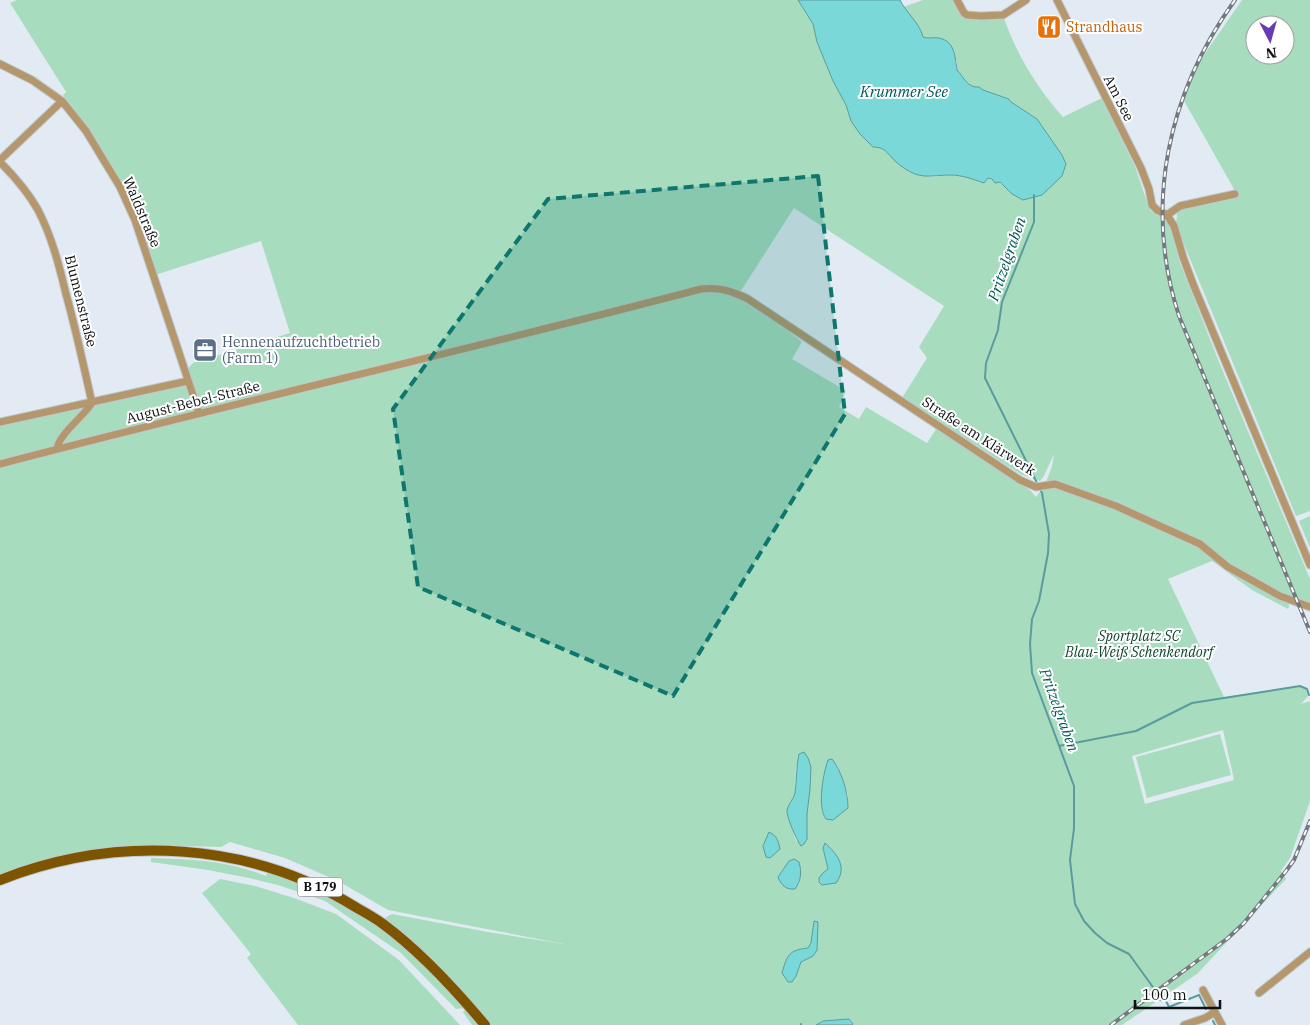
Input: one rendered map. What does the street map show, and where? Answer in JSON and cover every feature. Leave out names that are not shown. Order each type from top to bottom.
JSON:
[{"type":"main road","name":"B 179","points":[[0,880],[74,859],[130,851],[164,850],[202,853],[273,868],[310,881],[382,923],[418,953],[485,1025]]},
{"type":"street","points":[[957,0],[964,13],[981,16],[1003,15],[1026,0]]},
{"type":"street","name":"Am See","points":[[1057,0],[1141,168],[1149,189],[1152,205],[1168,216]]},
{"type":"street","name":"Waldstraße","points":[[0,64],[32,80],[62,101],[86,131],[120,187],[135,220],[198,413]]},
{"type":"street","points":[[0,161],[62,101]]},
{"type":"street","name":"Blumenstraße","points":[[0,161],[13,175],[37,209],[49,235],[56,254],[92,403]]},
{"type":"street","points":[[1235,194],[1180,206],[1168,216],[1174,226],[1193,284],[1310,565]]},
{"type":"street","name":"August-Bebel-Straße","points":[[0,464],[198,413],[392,367],[702,289],[716,288],[728,290]]},
{"type":"street","name":"Straße am Klärwerk","points":[[728,290],[748,298],[1020,480],[1039,487],[1055,484],[1116,506],[1200,544],[1228,567],[1280,596],[1310,607]]},
{"type":"street","name":"August-Bebel-Straße","points":[[0,422],[188,381]]},
{"type":"street","points":[[57,449],[63,437],[92,403]]},
{"type":"street","points":[[1259,994],[1310,952]]},
{"type":"street","points":[[1203,990],[1222,1025]]},
{"type":"street","points":[[1188,1024],[1215,1012]]},
{"type":"highlighted area","points":[[818,176],[845,414],[673,696],[418,587],[393,409],[548,199]]},
{"type":"green space","name":"Sportplatz SC Blau-Weiß Schenkendorf","points":[[17,0],[798,0],[813,24],[817,42],[833,81],[846,105],[851,121],[860,134],[873,146],[881,147],[896,162],[916,174],[933,177],[949,175],[972,177],[975,180],[992,179],[1003,185],[1012,194],[1062,155],[1037,119],[1011,102],[1010,99],[979,87],[971,86],[957,70],[957,61],[933,38],[923,37],[921,30],[903,7],[923,0],[957,0],[964,13],[1003,15],[1020,56],[1044,94],[1063,117],[1102,98],[1136,169],[1149,208],[1153,213],[1169,223],[1180,263],[1219,362],[1310,579],[1310,605],[1288,597],[1288,609],[1252,590],[1212,561],[1168,579],[1224,697],[1300,686],[1307,689],[1309,695],[1301,704],[1310,701],[1310,801],[1290,858],[1281,871],[1286,879],[1197,974],[1122,1025],[852,1025],[849,1019],[823,1021],[816,1025],[490,1025],[459,989],[383,919],[392,914],[564,944],[388,910],[338,881],[285,858],[230,842],[221,847],[150,845],[89,852],[0,877],[0,425],[186,383],[183,374],[193,363],[290,333],[261,241],[155,275],[137,217],[116,172],[63,95],[66,92],[10,3]],"holes":[[[794,208],[944,306],[919,347],[927,358],[902,398],[1022,475],[1040,481],[1054,454],[1045,485],[1036,497],[1030,490],[936,429],[927,443],[866,407],[859,419],[839,407],[846,391],[792,359],[802,342],[782,326],[737,297]],[[1223,730],[1234,780],[1145,804],[1132,756]],[[837,765],[848,795],[848,808],[826,819],[823,812],[822,799]],[[796,767],[811,767],[807,839],[796,841],[787,814],[787,808],[795,795]],[[814,922],[813,956],[801,962],[792,982],[800,949],[808,948],[811,944]]]},
{"type":"green space","points":[[1242,0],[1310,0],[1310,511],[1296,516],[1176,225],[1177,214],[1175,212],[1186,205],[1235,196],[1234,189],[1183,99],[1197,65]]},
{"type":"green space","points":[[1310,516],[1310,548],[1299,521]]},
{"type":"green space","points":[[1220,734],[1231,775],[1147,798],[1136,757]]},
{"type":"green space","points":[[151,858],[195,860],[224,864],[266,876],[268,870],[306,884],[377,924],[420,960],[466,1009],[456,1009],[401,953],[325,901],[278,885],[208,870],[151,862]]},
{"type":"green space","points":[[220,879],[255,886],[336,914],[399,960],[460,1025],[298,1025],[247,958],[251,954],[202,893]]},
{"type":"green space","points":[[466,1009],[481,1025],[472,1025],[463,1012]]},
{"type":"water","name":"Krummer See","points":[[798,0],[900,0],[919,27],[923,37],[939,38],[948,42],[953,50],[957,70],[971,86],[979,87],[1009,99],[1037,119],[1062,155],[1066,164],[1062,176],[1042,195],[1023,200],[1012,194],[1000,182],[995,183],[992,179],[988,178],[984,183],[959,176],[923,176],[904,168],[883,149],[873,147],[860,134],[851,121],[846,105],[833,81],[817,42],[813,24]]},
{"type":"water","points":[[804,752],[811,767],[807,839],[801,846],[792,828],[787,810],[795,793],[799,754]]},
{"type":"water","points":[[832,759],[844,782],[848,808],[833,820],[826,819],[823,814],[821,799],[826,766],[828,760]]},
{"type":"water","points":[[769,832],[777,839],[780,849],[770,858],[766,857],[763,846]]},
{"type":"water","points":[[825,843],[840,861],[841,872],[836,883],[822,885],[819,882],[819,878],[828,869],[823,848]]},
{"type":"water","points":[[794,859],[799,862],[800,879],[795,889],[789,889],[784,886],[778,877],[789,861]]},
{"type":"water","points":[[814,921],[818,922],[817,950],[813,956],[801,962],[796,976],[792,982],[788,982],[782,973],[787,958],[797,950],[808,948],[811,943]]},
{"type":"water","points":[[849,1019],[852,1025],[816,1025],[823,1021]]},
{"type":"waterway","name":"Pritzelgraben","points":[[998,329],[1002,302],[1034,222],[1034,195]]},
{"type":"waterway","name":"Pritzelgraben","points":[[998,330],[986,363],[985,378],[1042,493],[1049,534],[1048,553],[1039,601],[1032,619],[1030,644],[1032,673],[1074,786],[1074,828],[1070,860],[1075,904],[1084,921],[1095,933],[1107,943],[1129,954],[1155,990]]},
{"type":"waterway","points":[[1059,746],[1136,731],[1192,703],[1300,686],[1307,689],[1309,695]]},
{"type":"waterway","name":"Pritzelgraben","points":[[1157,995],[1160,1000],[1166,1001],[1169,1007],[1199,995],[1206,1009]]},
{"type":"waterway","name":"Pritzelgraben","points":[[1213,1021],[1215,1025]]},
{"type":"railway","points":[[1235,0],[1212,36],[1193,73],[1178,112],[1168,151],[1163,192],[1163,233],[1168,274],[1179,316],[1310,632]]},
{"type":"railway","points":[[1111,1025],[1228,938],[1244,923],[1294,860],[1310,821]]},
{"type":"place","name":"Strandhaus","points":[[1049,27]]},
{"type":"place","name":"Hennenaufzuchtbetrieb (Farm 1)","points":[[205,350]]}]
